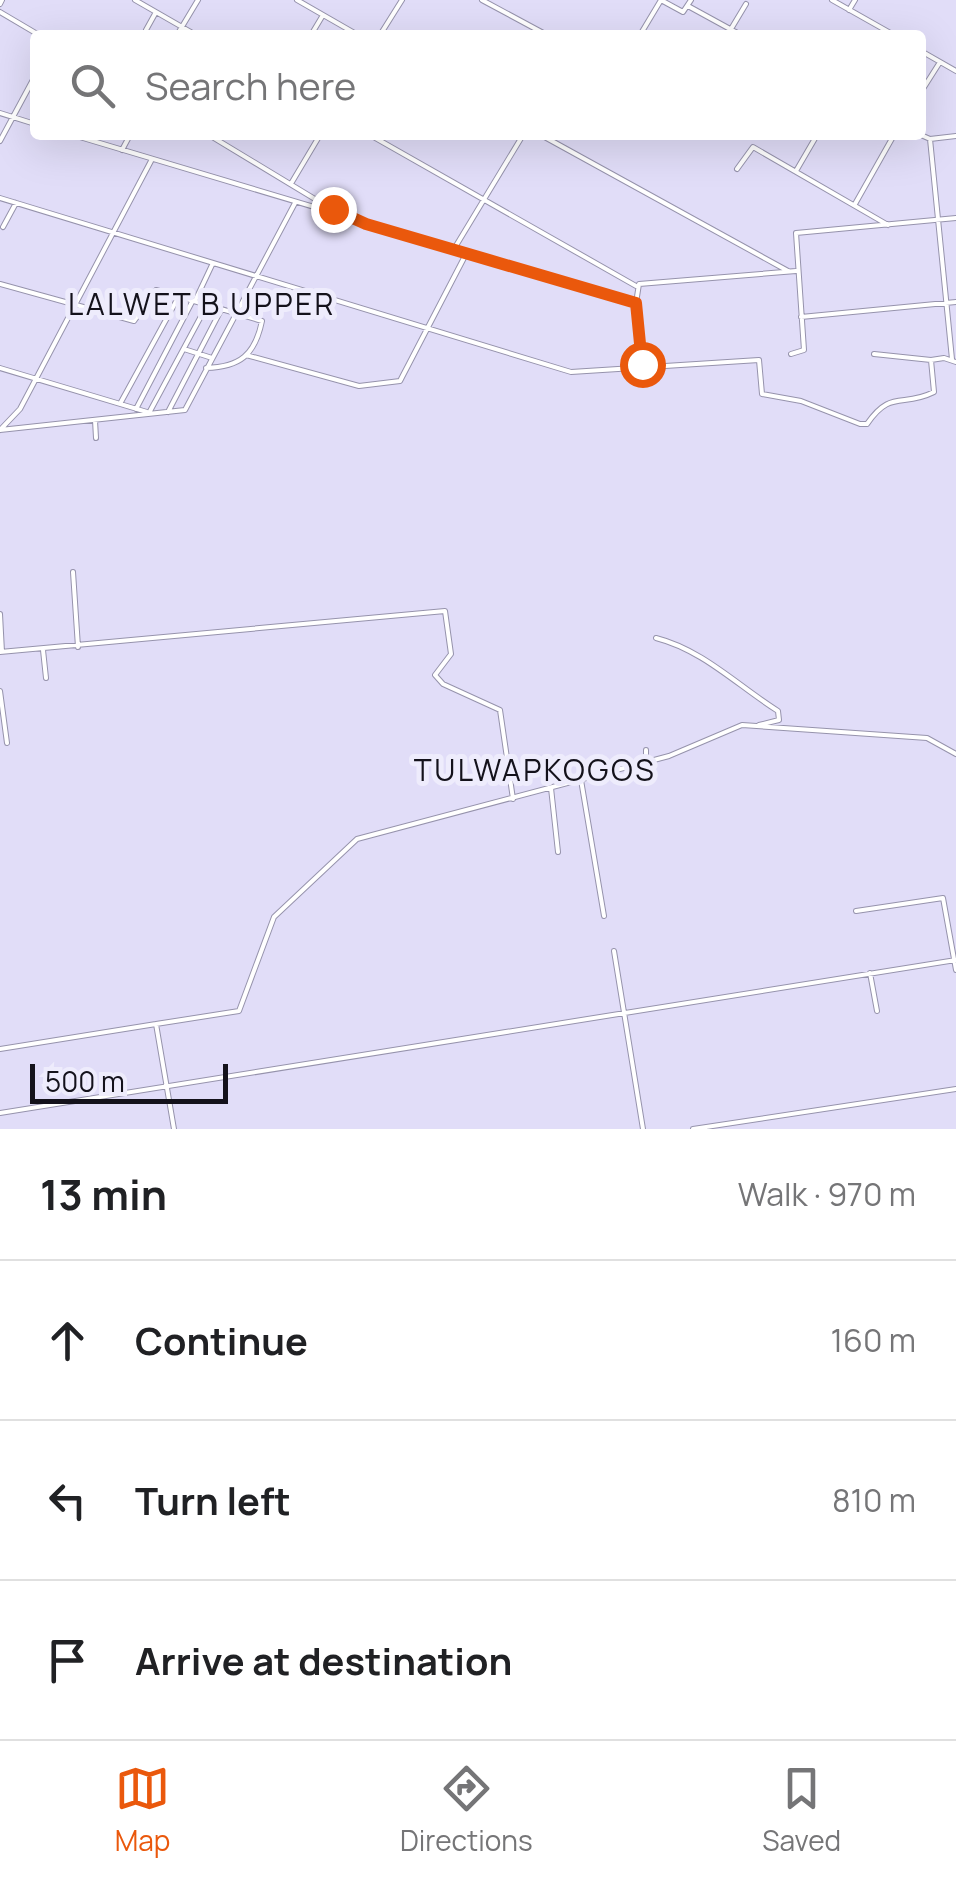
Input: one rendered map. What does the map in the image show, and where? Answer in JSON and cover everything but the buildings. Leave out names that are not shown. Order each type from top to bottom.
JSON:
[{"type":"street","points":[[135,0],[187,30]]},
{"type":"street","points":[[179,30],[198,0]]},
{"type":"street","points":[[297,0],[349,30]]},
{"type":"street","points":[[383,30],[402,0]]},
{"type":"street","points":[[482,0],[532,30]]},
{"type":"street","points":[[643,30],[661,0],[681,12],[690,3],[731,30],[746,4]]},
{"type":"street","points":[[832,0],[885,30]]},
{"type":"street","points":[[849,10],[855,0]]},
{"type":"street","points":[[0,12],[31,30]]},
{"type":"street","points":[[146,30],[156,12]]},
{"type":"street","points":[[314,30],[323,15]]},
{"type":"street","points":[[926,54],[956,71]]},
{"type":"street","points":[[926,84],[940,62]]},
{"type":"street","points":[[0,141],[30,85]]},
{"type":"street","points":[[0,113],[30,122]]},
{"type":"street","points":[[926,136],[956,136]]},
{"type":"street","points":[[874,354],[954,360],[930,138]]},
{"type":"street","points":[[89,140],[636,303]]},
{"type":"street","points":[[122,150],[127,140]]},
{"type":"street","points":[[218,140],[342,216]]},
{"type":"street","points":[[292,182],[317,140]]},
{"type":"street","points":[[379,140],[636,286],[796,272]]},
{"type":"street","points":[[454,250],[520,140]]},
{"type":"street","points":[[549,140],[788,271]]},
{"type":"street","points":[[796,171],[815,140]]},
{"type":"street","points":[[856,204],[891,140]]},
{"type":"street","points":[[736,169],[754,147],[888,224]]},
{"type":"street","points":[[0,430],[20,409],[151,161]]},
{"type":"street","points":[[0,198],[571,372],[759,360],[762,394],[797,400],[863,425],[886,403],[933,394],[931,360]]},
{"type":"street","points":[[3,227],[16,203]]},
{"type":"street","points":[[0,430],[168,412],[188,406],[295,203]]},
{"type":"street","points":[[791,354],[804,350],[796,233],[956,218]]},
{"type":"street","points":[[246,355],[360,386],[396,382],[466,254]]},
{"type":"street","points":[[136,409],[213,263]]},
{"type":"street","points":[[0,284],[134,321],[151,290],[263,322],[246,355],[234,367],[206,368]]},
{"type":"street","points":[[636,286],[642,370]]},
{"type":"street","points":[[120,404],[178,296]]},
{"type":"street","points":[[800,317],[956,302]]},
{"type":"street","points":[[150,413],[207,306]]},
{"type":"street","points":[[168,412],[221,310]]},
{"type":"street","points":[[155,342],[169,347]]},
{"type":"street","points":[[184,349],[212,358]]},
{"type":"street","points":[[0,368],[150,413]]},
{"type":"street","points":[[95,420],[96,438]]},
{"type":"street","points":[[73,572],[78,647]]},
{"type":"street","points":[[0,614],[1,652],[446,612],[451,654],[435,676],[500,710],[512,799]]},
{"type":"street","points":[[656,638],[693,650],[739,688],[778,711],[779,720],[757,726]]},
{"type":"street","points":[[43,650],[46,678]]},
{"type":"street","points":[[0,690],[7,744]]},
{"type":"street","points":[[0,1049],[240,1011],[274,917],[352,841],[646,763],[729,728],[757,726],[927,738],[956,754]]},
{"type":"street","points":[[646,750],[646,763]]},
{"type":"street","points":[[581,780],[604,916]]},
{"type":"street","points":[[551,788],[558,852]]},
{"type":"street","points":[[856,911],[943,898],[956,970]]},
{"type":"street","points":[[614,951],[643,1129]]},
{"type":"street","points":[[0,1113],[955,960]]},
{"type":"street","points":[[870,974],[877,1011]]},
{"type":"street","points":[[156,1024],[174,1129]]},
{"type":"street","points":[[694,1129],[956,1089]]},
{"type":"district","name":"LALWET B UPPER","points":[[202,303]]},
{"type":"district","name":"TULWAPKOGOS","points":[[535,769]]},
{"type":"route","points":[[333,209],[366,224],[636,303],[642,364]]}]
